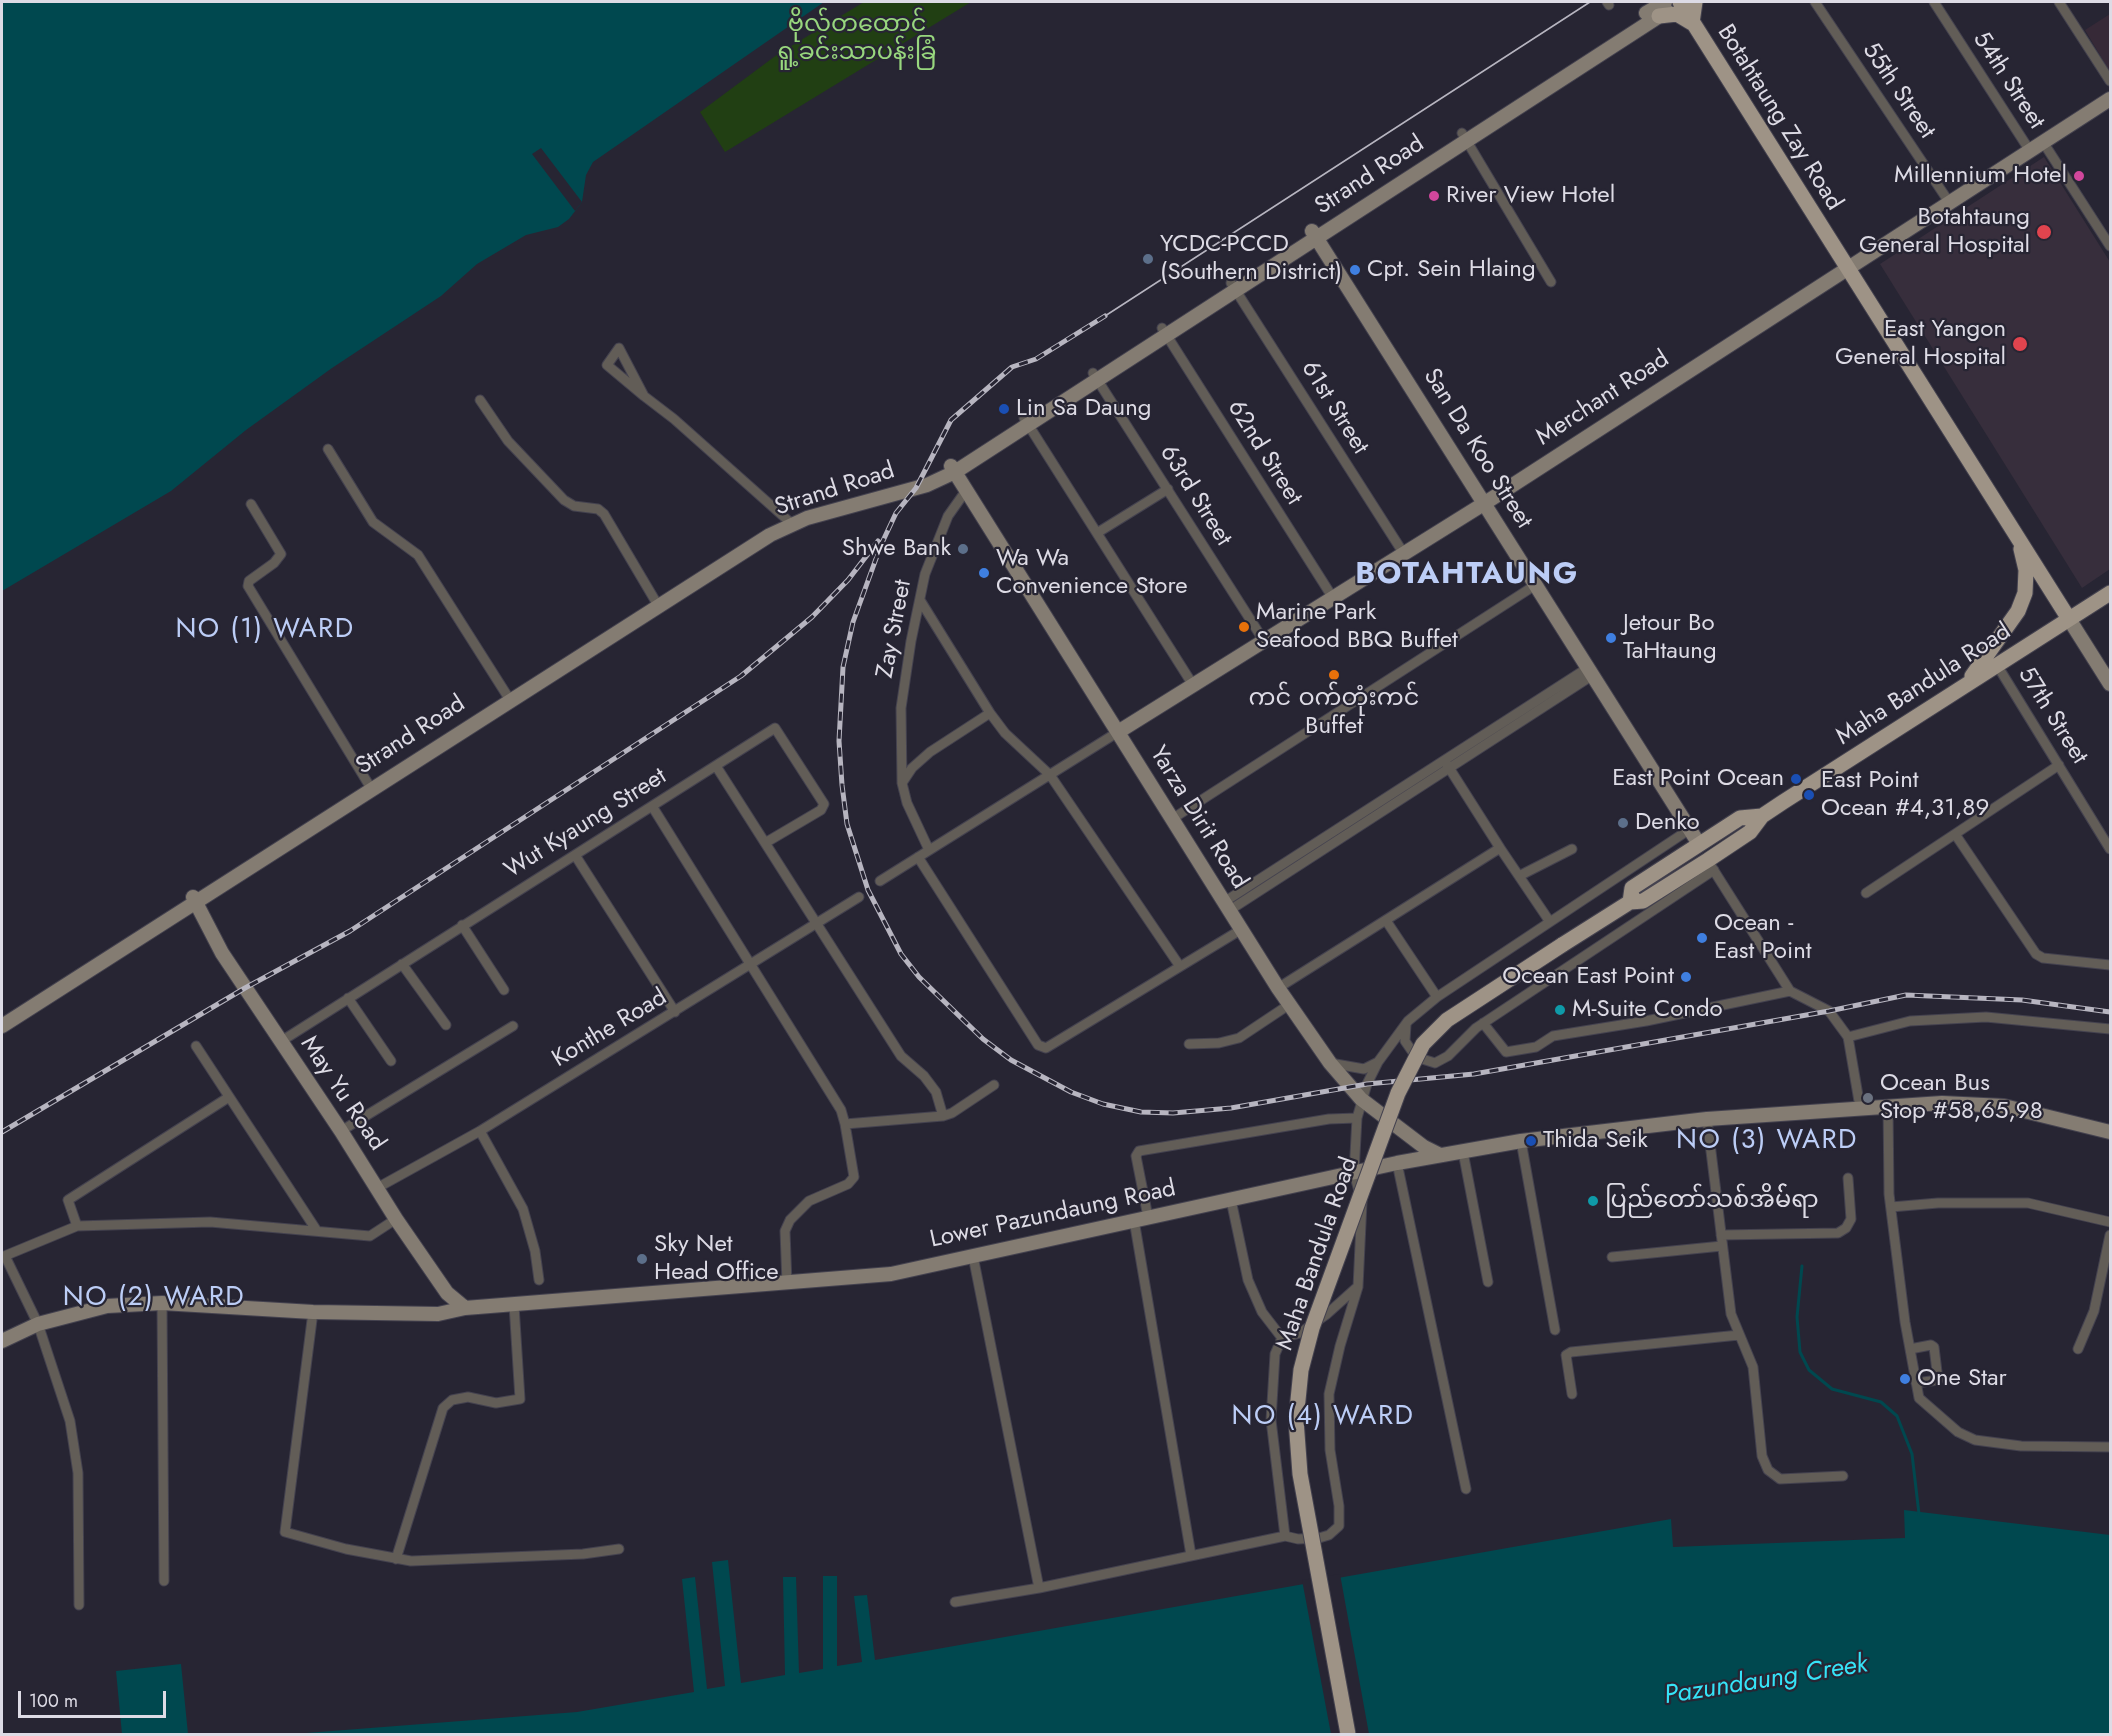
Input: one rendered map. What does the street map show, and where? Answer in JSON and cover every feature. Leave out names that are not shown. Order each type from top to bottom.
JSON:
[{"type":"main road","name":"Strand Road","points":[[2,1026],[369,785],[790,521],[927,485],[953,469],[1464,137],[1665,2]]},
{"type":"main road","name":"Strand Road","points":[[1464,137],[1685,2]]},
{"type":"main road","name":"Botahtaung Zay Road","points":[[1685,2],[1692,22],[2069,619]]},
{"type":"main road","points":[[1659,16],[1677,14],[1692,22]]},
{"type":"main road","name":"Merchant Road","points":[[1118,732],[1485,503],[2110,99]]},
{"type":"main road","name":"San Da Koo Street","points":[[1314,234],[1699,844]]},
{"type":"main road","name":"Yarza Dirit Road","points":[[953,469],[965,492],[1278,988],[1330,1063],[1361,1099],[1424,1147],[1440,1155]]},
{"type":"main road","points":[[1966,684],[2004,635],[2025,593],[2026,570],[2016,532]]},
{"type":"main road","name":"Maha Bandula Road","points":[[1348,1734],[1300,1474],[1296,1420],[1301,1370],[1312,1328],[1398,1093],[1423,1044],[1447,1020],[1630,902],[1643,901],[1711,865],[1750,832],[1762,816],[2110,592]]},
{"type":"main road","points":[[2069,619],[2110,684]]},
{"type":"main road","name":"Strand Road","points":[[2,1021],[508,699]]},
{"type":"main road","name":"Maha Bandula Road","points":[[1630,902],[1632,888],[1699,844],[1740,818],[1762,816]]},
{"type":"main road","name":"May Yu Road","points":[[194,900],[222,953],[341,1131],[396,1219],[447,1293],[465,1308]]},
{"type":"main road","name":"Lower Pazundaung Road","points":[[2,1341],[38,1323],[107,1306],[162,1303],[313,1312],[438,1314],[465,1308],[891,1274],[1397,1163],[1521,1141],[1707,1119],[1941,1103],[2004,1106],[2110,1132]]},
{"type":"street","name":"55th Street","points":[[1815,2],[1949,202]]},
{"type":"street","name":"54th Street","points":[[1934,2],[2030,151]]},
{"type":"street","points":[[2059,2],[2110,81]]},
{"type":"street","points":[[1464,137],[1551,282]]},
{"type":"street","name":"54th Street","points":[[2043,142],[2110,246]]},
{"type":"street","name":"61st Street","points":[[1234,287],[1404,554]]},
{"type":"street","name":"62nd Street","points":[[1164,332],[1333,598]]},
{"type":"street","points":[[644,396],[619,348],[607,365],[790,521]]},
{"type":"street","name":"63rd Street","points":[[1095,376],[1264,641]]},
{"type":"street","points":[[480,400],[508,441],[564,500],[574,506],[598,509],[604,514],[658,605]]},
{"type":"street","points":[[1026,421],[1193,685]]},
{"type":"street","points":[[328,449],[373,522],[418,555],[508,699]]},
{"type":"street","points":[[1097,533],[1168,489]]},
{"type":"street","name":"Zay Street","points":[[929,850],[907,803],[902,783],[901,708],[926,574],[948,516],[965,492]]},
{"type":"street","points":[[251,504],[281,554],[274,563],[249,581],[248,586],[265,610],[293,662],[369,785]]},
{"type":"street","points":[[1172,819],[1537,584]]},
{"type":"street","points":[[920,600],[990,713],[1005,733],[1050,776],[1179,965]]},
{"type":"street","name":"57th Street","points":[[1997,664],[2110,849]]},
{"type":"street","points":[[1227,906],[1379,801],[1447,764],[1591,671]]},
{"type":"street","points":[[902,783],[912,768],[930,752],[990,713]]},
{"type":"street","name":"Wut Kyaung Street","points":[[280,1042],[775,728],[824,807],[765,843]]},
{"type":"street","points":[[879,881],[1118,732]]},
{"type":"street","points":[[1227,906],[1385,811],[1447,764]]},
{"type":"street","points":[[1447,764],[1550,922]]},
{"type":"street","points":[[1866,892],[2060,765]]},
{"type":"street","points":[[716,766],[901,1056],[924,1076],[936,1092],[943,1116]]},
{"type":"street","points":[[1379,801],[1385,811]]},
{"type":"street","points":[[652,806],[841,1110],[845,1124],[854,1177],[848,1184],[809,1201],[790,1220],[785,1231],[787,1284]]},
{"type":"street","points":[[955,1602],[1039,1588],[1285,1536],[1298,1539],[1319,1538],[1329,1535],[1339,1526],[1339,1506],[1330,1450],[1329,1394],[1342,1336],[1358,1287],[1362,1202],[1354,1173],[1357,1118],[1361,1099],[1378,1062],[1408,1020],[1437,997],[1690,829]]},
{"type":"street","points":[[1335,830],[1342,838]]},
{"type":"street","points":[[1955,834],[2036,954],[2043,958],[2110,965]]},
{"type":"street","points":[[1278,988],[1387,922],[1500,848]]},
{"type":"street","points":[[1519,876],[1572,849]]},
{"type":"street","points":[[574,855],[675,1012]]},
{"type":"street","points":[[918,857],[1038,1045],[1046,1048],[1179,965],[1242,929]]},
{"type":"street","points":[[1408,1020],[1405,1041],[1409,1051],[1422,1061],[1435,1063],[1448,1056],[1462,1040],[1483,1023],[1711,865],[1790,991],[1829,1011],[1848,1037],[1860,1107]]},
{"type":"street","name":"Konthe Road","points":[[377,1188],[480,1131],[859,897]]},
{"type":"street","points":[[1387,922],[1437,997]]},
{"type":"street","points":[[462,925],[504,990]]},
{"type":"street","points":[[402,964],[446,1025]]},
{"type":"street","points":[[1483,1023],[1506,1052],[1536,1047],[1554,1036],[1646,1021],[1790,991]]},
{"type":"street","points":[[348,998],[391,1061]]},
{"type":"street","points":[[1189,1044],[1219,1043],[1239,1038],[1290,1004]]},
{"type":"street","points":[[1848,1037],[1910,1021],[1986,1017],[2110,1029]]},
{"type":"street","points":[[341,1131],[513,1026]]},
{"type":"street","points":[[196,1046],[317,1232]]},
{"type":"street","points":[[1330,1063],[1364,1069],[1378,1062]]},
{"type":"street","points":[[845,1124],[943,1116],[952,1113],[994,1085]]},
{"type":"street","points":[[77,1226],[68,1200],[229,1097]]},
{"type":"street","points":[[1888,1106],[1891,1207],[1919,1398],[1958,1432],[1975,1440],[2021,1446],[2110,1447]]},
{"type":"street","points":[[1148,1217],[1136,1156],[1139,1151],[1329,1119],[1357,1118]]},
{"type":"street","points":[[1707,1119],[1731,1314],[1753,1367],[1762,1456],[1768,1470],[1780,1479],[1843,1476]]},
{"type":"street","points":[[480,1131],[523,1209],[535,1251],[540,1280]]},
{"type":"street","points":[[1521,1141],[1555,1330]]},
{"type":"street","points":[[1463,1152],[1488,1282]]},
{"type":"street","points":[[1397,1163],[1466,1489]]},
{"type":"street","points":[[1721,1235],[1838,1233],[1846,1228],[1851,1219],[1848,1178]]},
{"type":"street","points":[[1231,1200],[1248,1280],[1262,1312],[1282,1338]]},
{"type":"street","points":[[1891,1207],[1938,1203],[2028,1203],[2110,1222]]},
{"type":"street","points":[[79,1605],[78,1473],[70,1421],[38,1323],[3,1257],[77,1226],[210,1222],[370,1236],[396,1219]]},
{"type":"street","points":[[1134,1220],[1191,1555]]},
{"type":"street","points":[[2078,1349],[2094,1311],[2110,1235]]},
{"type":"street","points":[[1612,1257],[1722,1246]]},
{"type":"street","points":[[973,1256],[1039,1588]]},
{"type":"street","points":[[1282,1338],[1300,1333],[1309,1327],[1358,1287]]},
{"type":"street","points":[[162,1303],[164,1581]]},
{"type":"street","points":[[396,1559],[443,1408],[452,1400],[468,1397],[496,1403],[520,1399],[514,1305]]},
{"type":"street","points":[[313,1312],[285,1532],[396,1559],[447,1560],[619,1550]]},
{"type":"street","points":[[1572,1394],[1566,1355],[1571,1352],[1739,1335]]},
{"type":"street","points":[[1282,1338],[1275,1354],[1271,1420],[1285,1536]]},
{"type":"street","points":[[1910,1349],[1931,1345],[1935,1347],[1938,1380],[1916,1383]]},
{"type":"shaded area","points":[[2110,14],[2110,72],[2085,30]]},
{"type":"shaded area","name":"East Yangon General Hospital","points":[[2044,157],[2110,262],[2110,569],[2082,588],[1880,264]]},
{"type":"green space","name":"ဗိုလ်တထောင် ရူ့ခင်းသာပန်းခြံ","points":[[864,2],[971,2],[725,152],[700,112],[778,54]]},
{"type":"water","points":[[2,2],[824,2],[593,162],[586,175],[582,202],[569,219],[558,227],[526,235],[477,264],[441,296],[332,368],[246,430],[171,491],[2,591]]},
{"type":"water","name":"Pazundaung Creek","points":[[1904,1510],[2110,1535],[2110,1734],[293,1734],[577,1712],[694,1692],[682,1579],[695,1577],[707,1689],[725,1686],[712,1562],[728,1560],[741,1683],[785,1675],[783,1577],[796,1577],[799,1673],[823,1669],[823,1576],[837,1576],[837,1666],[862,1662],[854,1596],[867,1595],[875,1660],[1671,1519],[1673,1547],[1905,1538]]},
{"type":"water","points":[[181,1664],[188,1734],[122,1734],[116,1671]]},
{"type":"pier","points":[[541,148],[582,202],[575,211],[532,154]]},
{"type":"pier","points":[[1340,1574],[1369,1734],[1331,1734],[1302,1580]]},
{"type":"waterway","points":[[1802,1266],[1797,1317],[1800,1352],[1809,1370],[1832,1389],[1881,1402],[1897,1416],[1912,1454],[1919,1514]]},
{"type":"tram line","points":[[1105,316],[1590,2]]},
{"type":"railway","points":[[1105,316],[1036,359],[1012,367],[951,420],[916,488],[896,513],[881,545],[853,622],[843,667],[839,741],[842,785],[847,824],[868,890],[901,954],[919,977],[983,1039],[1011,1060],[1071,1092],[1103,1104],[1141,1112],[1173,1113],[1231,1108],[1367,1084],[1474,1074],[1829,1011],[1906,995],[2022,1000],[2110,1012]]},
{"type":"railway","points":[[2,1132],[245,988],[350,931],[741,676],[812,617],[848,580],[878,541]]},
{"type":"place","name":"Millennium Hotel","points":[[2079,176]]},
{"type":"place","name":"River View Hotel","points":[[1434,196]]},
{"type":"place","name":"Botahtaung General Hospital","points":[[2044,232]]},
{"type":"place","name":"YCDC-PCCD (Southern District)","points":[[1148,259]]},
{"type":"place","name":"Cpt. Sein Hlaing","points":[[1355,270]]},
{"type":"place","name":"East Yangon General Hospital","points":[[2020,344]]},
{"type":"place","name":"Lin Sa Daung","points":[[1004,409]]},
{"type":"place","name":"Shwe Bank","points":[[963,549]]},
{"type":"place","name":"Wa Wa Convenience Store","points":[[984,573]]},
{"type":"place","name":"Marine Park Seafood BBQ Buffet","points":[[1244,627]]},
{"type":"place","name":"Jetour Bo TaHtaung","points":[[1611,638]]},
{"type":"place","name":"ကင် ဝက်တုံးကင် Buffet","points":[[1334,675]]},
{"type":"place","name":"East Point Ocean","points":[[1796,779]]},
{"type":"place","name":"East Point Ocean #4,31,89","points":[[1809,795]]},
{"type":"place","name":"Denko","points":[[1623,823]]},
{"type":"place","name":"Ocean - East Point","points":[[1702,938]]},
{"type":"place","name":"Ocean East Point","points":[[1686,977]]},
{"type":"place","name":"M-Suite Condo","points":[[1560,1010]]},
{"type":"place","name":"Ocean Bus Stop #58,65,98","points":[[1868,1098]]},
{"type":"place","name":"Thida Seik","points":[[1531,1141]]},
{"type":"place","name":"ပြည်တော်သစ်အိမ််ရာ","points":[[1593,1201]]},
{"type":"place","name":"Sky Net Head Office","points":[[642,1259]]},
{"type":"place","name":"One Star","points":[[1905,1379]]},
{"type":"district","name":"BOTAHTAUNG","points":[[1467,576]]},
{"type":"district","name":"NO (1) WARD","points":[[265,630]]},
{"type":"district","name":"NO (3) WARD","points":[[1767,1141]]},
{"type":"district","name":"NO (2) WARD","points":[[154,1298]]},
{"type":"district","name":"NO (4) WARD","points":[[1323,1417]]}]
